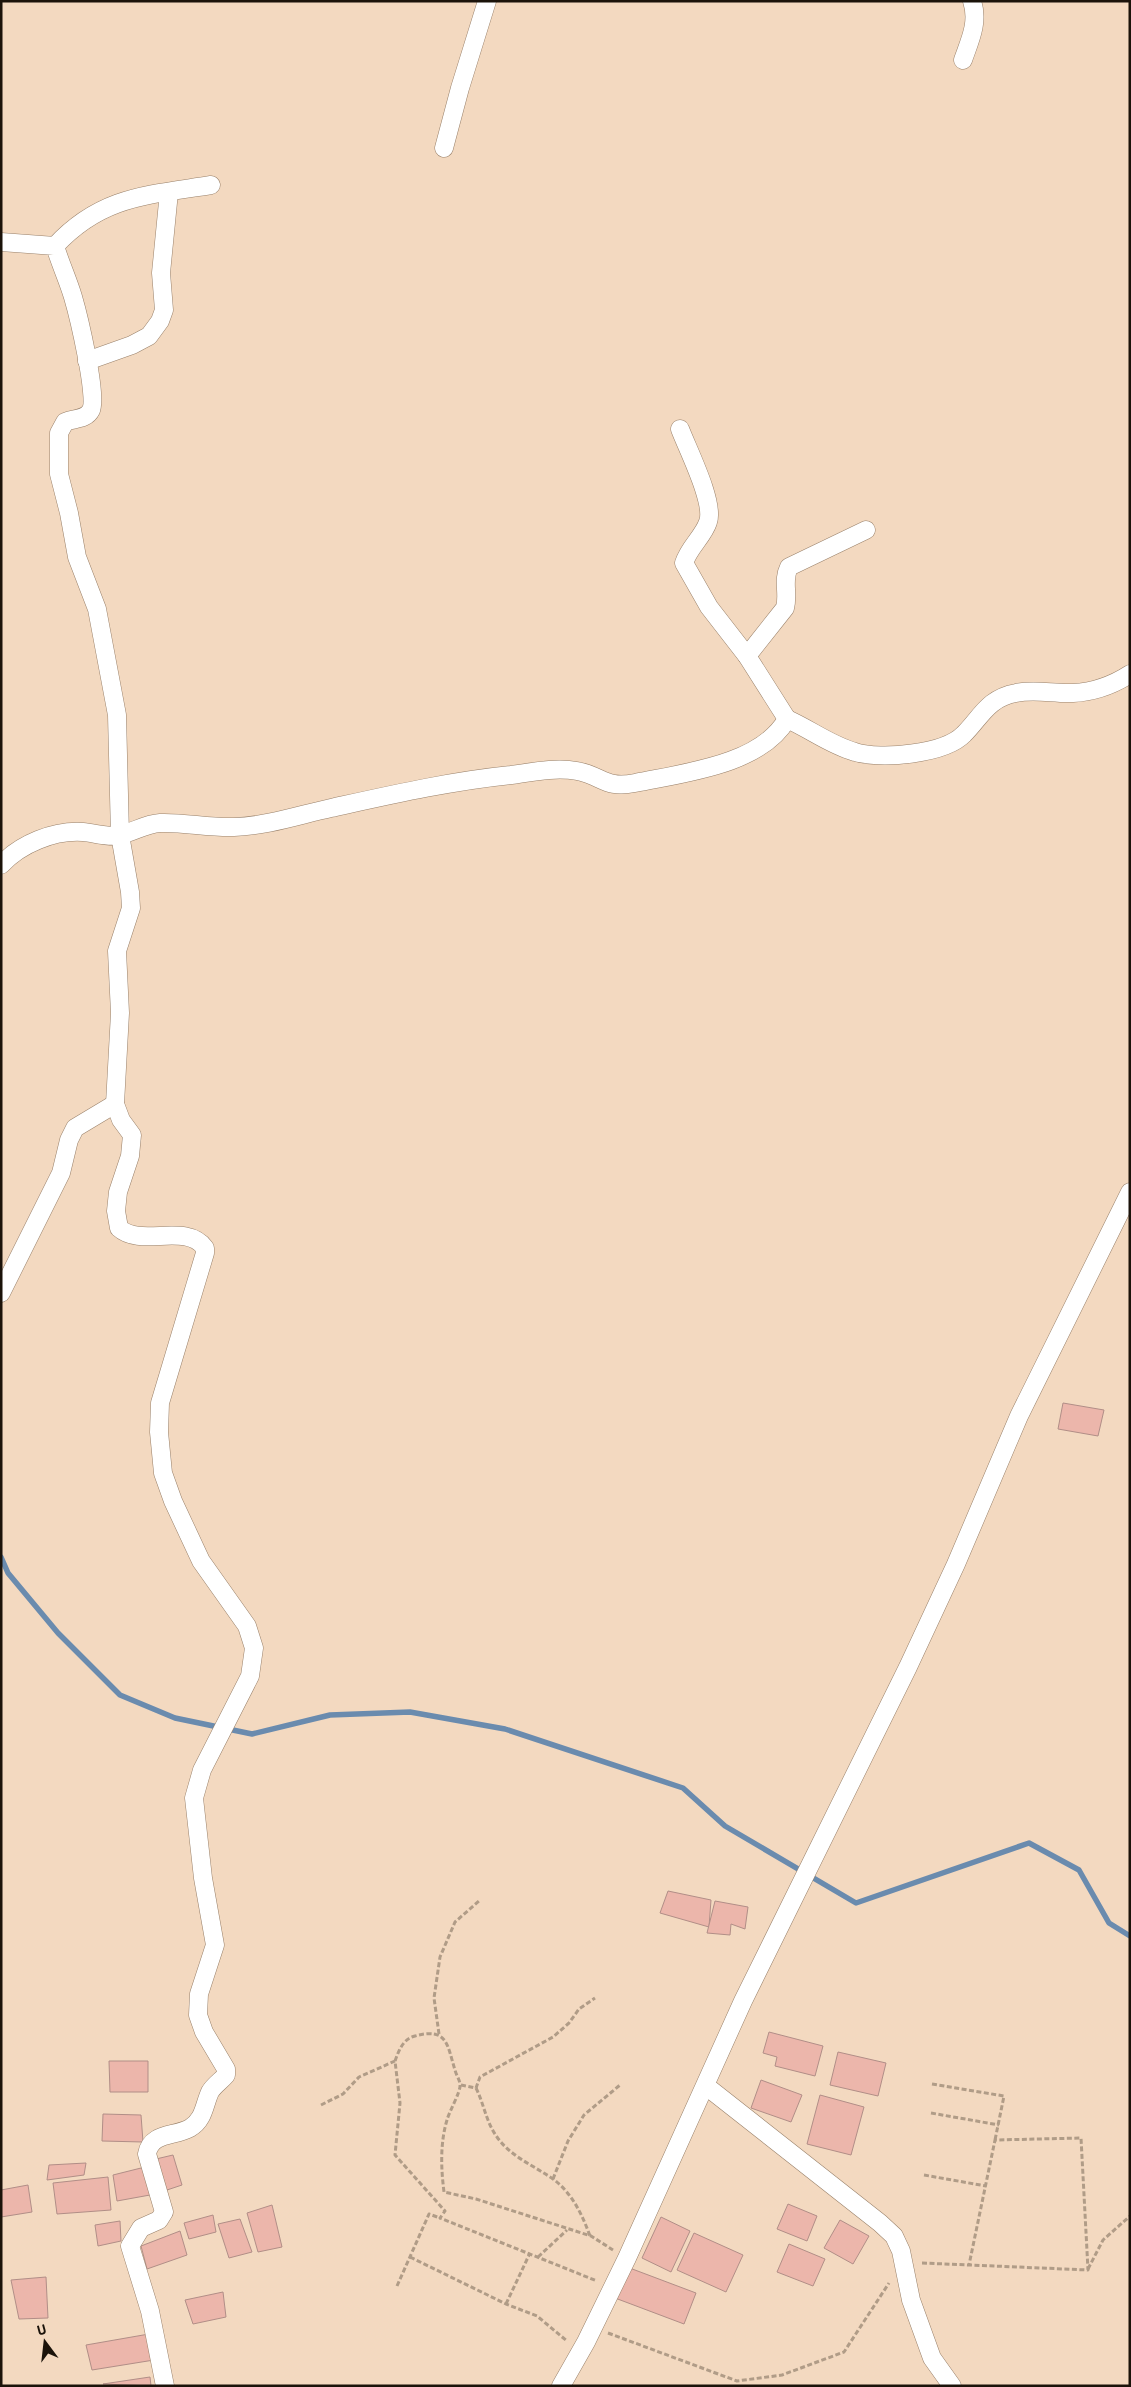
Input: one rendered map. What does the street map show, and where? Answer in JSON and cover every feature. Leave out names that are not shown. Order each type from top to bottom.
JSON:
[{"type":"street","points":[[444,148],[487,1]]},
{"type":"street","points":[[963,60],[974,30],[976,12],[972,1]]},
{"type":"street","points":[[1,242],[55,246],[76,225],[98,210],[116,202],[211,185]]},
{"type":"street","points":[[87,361],[149,336],[160,321],[164,310],[161,273],[169,192]]},
{"type":"street","points":[[55,246],[74,298],[93,397],[92,409],[84,418],[65,422],[59,433],[59,474],[69,512],[77,557],[97,609],[117,715],[120,835],[131,908],[117,951],[120,1012],[115,1104],[121,1120],[132,1135],[130,1156],[118,1192],[116,1211],[119,1228],[124,1232],[156,1237],[192,1237],[205,1248],[160,1403],[159,1432],[163,1472],[173,1501],[201,1561],[247,1626],[254,1648],[250,1676],[202,1770],[194,1798],[203,1878],[215,1946],[199,1994],[198,2015],[204,2032],[226,2069],[226,2075],[211,2090],[201,2117],[194,2124],[188,2129],[156,2138],[149,2146],[148,2154],[164,2212],[159,2220],[141,2228],[130,2246],[150,2311],[165,2386]]},
{"type":"street","points":[[680,429],[709,506],[709,520],[705,530],[694,543],[684,562],[709,607],[746,656],[787,719],[836,745],[856,753],[886,755],[933,750],[949,746],[963,735],[990,704],[1015,693],[1073,693],[1093,690],[1108,686],[1130,674]]},
{"type":"street","points":[[746,656],[785,608],[787,600],[784,576],[789,567],[866,530]]},
{"type":"street","points":[[1,865],[12,852],[32,842],[63,834],[81,832],[120,835],[138,827],[160,823],[234,827],[269,824],[366,800],[496,776],[549,770],[575,771],[618,786],[734,760],[756,750],[780,730],[787,719]]},
{"type":"street","points":[[1,1293],[61,1173],[69,1140],[75,1128],[115,1104]]},
{"type":"street","points":[[561,2386],[593,2328],[627,2258],[743,2001],[908,1668],[956,1564],[1019,1416],[1130,1192]]},
{"type":"street","points":[[706,2086],[894,2236],[904,2262],[911,2300],[932,2358],[952,2386]]},
{"type":"path","points":[[439,2034],[434,1998],[440,1957],[455,1922],[479,1901]]},
{"type":"path","points":[[590,2236],[571,2196],[553,2179],[510,2152],[496,2137],[486,2118],[484,2105],[476,2088],[480,2077],[553,2038],[569,2023],[578,2009],[595,1998]]},
{"type":"path","points":[[440,2218],[445,2211],[395,2155],[400,2103],[395,2061],[400,2047],[411,2037],[426,2032],[439,2034],[446,2041],[461,2085],[446,2122],[442,2148],[444,2192],[476,2199],[590,2236],[627,2258]]},
{"type":"path","points":[[321,2105],[343,2094],[359,2077],[395,2061]]},
{"type":"path","points":[[932,2084],[1004,2096],[969,2265]]},
{"type":"path","points":[[461,2085],[476,2088]]},
{"type":"path","points":[[553,2179],[568,2140],[584,2115],[620,2085]]},
{"type":"path","points":[[931,2113],[999,2125]]},
{"type":"path","points":[[996,2140],[1081,2138],[1088,2270]]},
{"type":"path","points":[[924,2175],[986,2186]]},
{"type":"path","points":[[397,2286],[429,2214],[613,2287]]},
{"type":"path","points":[[1088,2270],[1103,2240],[1130,2216]]},
{"type":"path","points":[[538,2257],[568,2229]]},
{"type":"path","points":[[506,2304],[530,2253]]},
{"type":"path","points":[[410,2257],[506,2304],[537,2316],[580,2352]]},
{"type":"path","points":[[593,2328],[737,2381],[782,2375],[844,2352],[904,2262],[1088,2270]]},
{"type":"building","points":[[1063,1403],[1104,1410],[1098,1436],[1058,1429]]},
{"type":"building","points":[[668,1891],[711,1900],[709,1927],[660,1913]]},
{"type":"building","points":[[715,1901],[748,1907],[745,1929],[731,1924],[730,1935],[707,1933]]},
{"type":"building","points":[[769,2032],[823,2046],[815,2076],[775,2066],[777,2057],[763,2053]]},
{"type":"building","points":[[838,2052],[886,2063],[878,2096],[830,2085]]},
{"type":"building","points":[[109,2061],[148,2061],[148,2092],[110,2092]]},
{"type":"building","points":[[761,2080],[802,2095],[791,2122],[751,2108]]},
{"type":"building","points":[[820,2095],[864,2107],[851,2155],[807,2144]]},
{"type":"building","points":[[103,2114],[141,2115],[143,2142],[102,2141]]},
{"type":"building","points":[[173,2155],[182,2185],[164,2191],[156,2159]]},
{"type":"building","points":[[86,2163],[84,2175],[47,2180],[49,2165]]},
{"type":"building","points":[[145,2167],[150,2195],[117,2201],[113,2175]]},
{"type":"building","points":[[108,2177],[111,2210],[57,2214],[53,2183]]},
{"type":"building","points":[[28,2185],[32,2212],[1,2217],[1,2190]]},
{"type":"building","points":[[788,2204],[817,2216],[807,2241],[777,2229]]},
{"type":"building","points":[[272,2205],[282,2247],[258,2252],[247,2213]]},
{"type":"building","points":[[213,2215],[216,2232],[189,2239],[184,2223]]},
{"type":"building","points":[[661,2217],[690,2231],[671,2272],[642,2258]]},
{"type":"building","points":[[240,2219],[252,2252],[229,2258],[218,2224]]},
{"type":"building","points":[[840,2220],[869,2236],[853,2264],[824,2248]]},
{"type":"building","points":[[120,2221],[121,2241],[98,2246],[95,2225]]},
{"type":"building","points":[[180,2231],[187,2255],[147,2269],[141,2246]]},
{"type":"building","points":[[694,2233],[743,2255],[726,2292],[677,2270]]},
{"type":"building","points":[[789,2244],[825,2259],[813,2286],[777,2272]]},
{"type":"building","points":[[627,2267],[696,2293],[684,2324],[615,2298]]},
{"type":"building","points":[[46,2277],[48,2318],[19,2319],[11,2280]]},
{"type":"building","points":[[223,2292],[226,2317],[193,2324],[185,2300]]},
{"type":"building","points":[[149,2334],[154,2360],[92,2370],[86,2345]]},
{"type":"building","points":[[150,2377],[151,2386],[103,2384]]},
{"type":"waterway","points":[[1,1557],[8,1573],[58,1633],[120,1695],[175,1718],[252,1734],[330,1715],[410,1712],[505,1729],[683,1788],[725,1826],[856,1903],[1029,1843],[1079,1870],[1109,1923],[1130,1936]]}]
